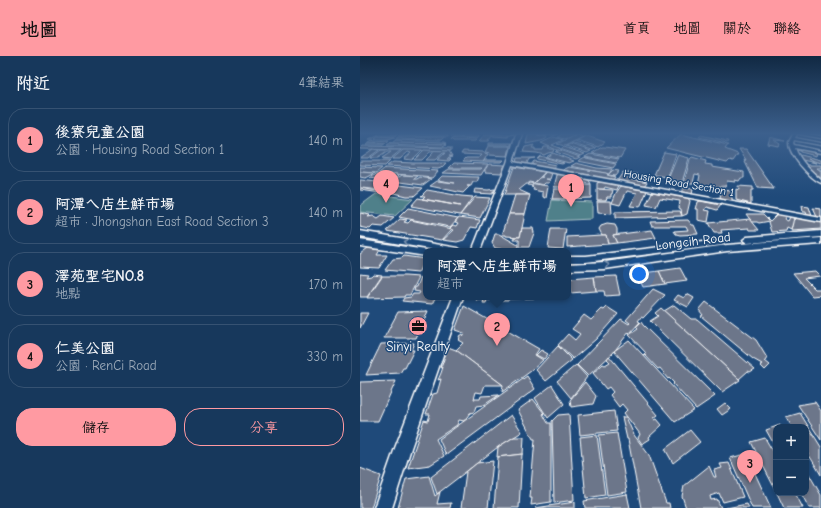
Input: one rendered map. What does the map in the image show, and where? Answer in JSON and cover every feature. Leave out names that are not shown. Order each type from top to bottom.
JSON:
[{"type":"street","points":[[477,248],[513,155]]},
{"type":"street","points":[[796,155],[803,166],[821,182]]},
{"type":"street","name":"Housing Road Section 1","points":[[510,164],[821,220]]},
{"type":"street","points":[[360,234],[440,248]]},
{"type":"street","name":"Longcih Road","points":[[571,267],[584,267],[700,244],[821,234]]},
{"type":"street","points":[[372,245],[379,238]]},
{"type":"street","name":"Longcih Road","points":[[571,259],[623,259],[821,241]]},
{"type":"street","points":[[360,243],[423,253]]},
{"type":"street","points":[[383,508],[403,448],[457,300]]},
{"type":"green space","points":[[376,194],[413,199],[395,216],[360,212],[360,206]]},
{"type":"green space","points":[[552,200],[592,202],[592,219],[548,221]]},
{"type":"building","points":[[364,155],[372,155],[368,158],[360,158]]},
{"type":"building","points":[[374,155],[382,155],[378,158],[370,158]]},
{"type":"building","points":[[386,155],[395,155],[390,159],[382,158]]},
{"type":"building","points":[[397,155],[404,155],[400,159],[392,159]]},
{"type":"building","points":[[409,155],[417,155],[412,160],[404,159]]},
{"type":"building","points":[[419,155],[427,155],[422,160],[414,160]]},
{"type":"building","points":[[431,155],[441,155],[435,160],[426,160]]},
{"type":"building","points":[[443,155],[452,156],[449,156],[452,157],[447,159],[451,159],[449,161],[437,160]]},
{"type":"building","points":[[482,155],[487,155],[483,162],[463,161],[466,158],[479,158]]},
{"type":"building","points":[[549,155],[558,155],[574,161],[569,163],[546,157]]},
{"type":"building","points":[[565,155],[575,155],[580,157],[576,159]]},
{"type":"building","points":[[588,155],[596,155],[619,159],[616,163],[585,157]]},
{"type":"building","points":[[604,155],[622,155],[620,158]]},
{"type":"building","points":[[663,155],[676,155],[668,177],[654,175]]},
{"type":"building","points":[[678,155],[689,158],[682,183],[668,179]]},
{"type":"building","points":[[695,155],[737,155],[733,161],[730,160],[727,163]]},
{"type":"building","points":[[743,155],[750,155],[774,189],[758,188],[744,160],[746,160]]},
{"type":"building","points":[[801,155],[821,160],[821,163],[808,159],[816,163],[802,160],[799,156]]},
{"type":"building","points":[[540,156],[564,163],[562,164],[537,159]]},
{"type":"building","points":[[585,157],[616,164],[613,168],[578,161]]},
{"type":"building","points":[[692,157],[706,161],[705,164],[712,165],[712,167],[744,172],[744,178],[741,178],[739,181],[735,180],[735,182],[727,181],[726,186],[709,187],[698,185],[700,175],[695,174],[693,183],[684,183],[690,159]]},
{"type":"building","points":[[517,158],[535,158],[529,159],[526,165],[516,163]]},
{"type":"building","points":[[485,160],[504,160],[502,162],[483,162]]},
{"type":"building","points":[[360,161],[390,161],[385,166],[360,165]]},
{"type":"building","points":[[534,161],[556,165],[553,169],[531,165]]},
{"type":"building","points":[[393,162],[446,163],[438,169],[387,166]]},
{"type":"building","points":[[454,163],[488,164],[481,175],[443,173],[449,169],[482,168],[449,168]]},
{"type":"building","points":[[576,163],[597,168],[612,169],[609,174],[571,166]]},
{"type":"building","points":[[489,164],[505,165],[501,173],[485,172],[486,171],[484,171]]},
{"type":"building","points":[[806,165],[821,165],[821,168],[817,168],[821,171],[821,179]]},
{"type":"building","points":[[360,167],[382,168],[376,173],[360,172]]},
{"type":"building","points":[[514,167],[545,172],[534,183],[529,182],[519,190],[530,195],[504,195]]},
{"type":"building","points":[[569,167],[606,173],[608,174],[607,175],[615,177],[613,180],[563,170]]},
{"type":"building","points":[[385,168],[438,171],[432,178],[423,177],[424,176],[379,173]]},
{"type":"building","points":[[613,170],[619,171],[615,176],[608,175]]},
{"type":"building","points":[[360,172],[375,173],[365,178],[360,177]]},
{"type":"building","points":[[546,172],[552,173],[550,179],[546,179],[550,180],[549,183],[545,183],[543,185],[534,183],[539,178],[543,177],[541,177]]},
{"type":"building","points":[[623,172],[649,176],[647,181],[628,178],[647,182],[644,186],[617,181]]},
{"type":"building","points":[[378,173],[399,175],[397,177],[402,175],[418,176],[414,179],[420,177],[431,179],[423,185],[370,178]]},
{"type":"building","points":[[560,174],[589,180],[591,184],[581,183],[581,187],[566,187],[567,180],[564,179],[566,180],[565,187],[554,187],[557,175]]},
{"type":"building","points":[[442,176],[479,177],[477,182],[473,182],[471,186],[463,193],[430,186],[437,181],[455,183],[438,180]]},
{"type":"building","points":[[360,180],[423,188],[414,196],[406,196],[381,190],[361,188],[383,192],[381,193],[360,190]]},
{"type":"building","points":[[600,182],[619,185],[617,190],[605,187],[604,189],[597,189],[597,183]]},
{"type":"building","points":[[529,183],[548,186],[546,198],[543,197],[543,192],[533,190],[534,188],[531,187],[533,186],[527,185]]},
{"type":"building","points":[[582,185],[591,185],[591,198],[564,199],[565,189],[582,189]]},
{"type":"building","points":[[621,186],[647,191],[640,207],[630,206],[637,193],[627,191],[620,205],[612,203]]},
{"type":"building","points":[[738,186],[753,187],[753,190],[751,190],[751,204],[736,200],[736,189],[739,190]]},
{"type":"building","points":[[683,188],[693,189],[692,195],[681,193]]},
{"type":"building","points":[[475,189],[495,189],[492,194],[474,193]]},
{"type":"building","points":[[554,189],[565,189],[564,199],[552,199]]},
{"type":"building","points":[[597,189],[613,190],[611,197],[607,197],[606,200],[597,200]]},
{"type":"building","points":[[427,190],[473,197],[460,215],[411,206],[418,198],[422,199],[425,196],[421,196]]},
{"type":"building","points":[[721,190],[732,191],[732,202],[720,199]]},
{"type":"building","points":[[652,192],[688,198],[690,201],[687,214],[682,216],[681,209],[679,208],[680,201],[660,198],[656,207],[646,205]]},
{"type":"building","points":[[515,195],[530,195],[525,214],[509,214]]},
{"type":"building","points":[[475,197],[490,198],[480,218],[460,215]]},
{"type":"building","points":[[597,201],[611,201],[612,214],[598,213]]},
{"type":"building","points":[[700,201],[721,205],[717,210],[707,207],[705,210],[710,211],[708,222],[698,220],[698,209],[696,209],[698,202]]},
{"type":"building","points":[[802,206],[809,207],[812,216],[807,216],[806,212],[803,212]]},
{"type":"building","points":[[408,208],[458,218],[450,227],[399,217]]},
{"type":"building","points":[[813,208],[821,209],[821,218],[817,217]]},
{"type":"building","points":[[680,211],[682,216],[615,218],[615,212]]},
{"type":"building","points":[[360,213],[370,215],[368,217],[373,216],[378,219],[382,216],[394,218],[383,227],[373,226],[370,229],[360,227]]},
{"type":"building","points":[[509,214],[525,214],[520,237],[502,235]]},
{"type":"building","points":[[746,214],[763,214],[770,221],[759,223],[752,222]]},
{"type":"building","points":[[777,214],[786,216],[784,219],[788,221],[790,217],[794,218],[791,230],[787,228],[786,231],[772,232],[769,222]]},
{"type":"building","points":[[459,217],[480,220],[477,228],[471,227],[464,240],[457,242],[443,240],[454,230],[449,229],[453,225],[457,226],[459,223],[455,222]]},
{"type":"building","points":[[795,218],[821,222],[821,229],[792,231]]},
{"type":"building","points":[[400,219],[407,220],[404,222],[408,223],[411,220],[452,229],[442,240],[387,231]]},
{"type":"building","points":[[750,219],[759,230],[750,230],[749,228],[721,230],[722,233],[714,233],[708,223]]},
{"type":"building","points":[[688,220],[692,225],[694,225],[698,234],[676,234],[674,231],[688,230],[686,226],[652,226],[650,221]]},
{"type":"building","points":[[607,224],[615,225],[617,234],[613,235],[617,243],[608,244],[606,235],[602,235],[599,229],[601,226]]},
{"type":"building","points":[[522,228],[533,228],[534,233],[529,247],[519,247],[519,240],[514,240],[515,237],[520,237]]},
{"type":"building","points":[[551,229],[566,229],[563,248],[548,248]]},
{"type":"building","points":[[652,230],[656,238],[617,243],[613,235]]},
{"type":"building","points":[[495,234],[499,234],[518,245],[518,248],[495,248],[492,243]]},
{"type":"building","points":[[606,235],[608,244],[567,247],[567,237]]},
{"type":"building","points":[[368,248],[380,250],[377,255],[387,255],[379,268],[360,267],[360,254]]},
{"type":"building","points":[[404,256],[423,259],[423,263],[418,273],[385,270],[393,259],[402,258]]},
{"type":"building","points":[[680,268],[687,281],[665,284],[659,271]]},
{"type":"building","points":[[659,271],[665,284],[643,287],[637,274]]},
{"type":"building","points":[[815,271],[820,276],[804,278],[815,289],[821,289],[821,295],[812,296],[793,273]]},
{"type":"building","points":[[360,273],[368,274],[366,277],[373,274],[382,275],[367,297],[360,297]]},
{"type":"building","points":[[382,276],[419,277],[410,295],[405,295],[404,297],[367,298]]},
{"type":"building","points":[[616,276],[620,295],[605,296],[604,291],[596,291],[594,277]]},
{"type":"building","points":[[421,277],[423,277],[423,300],[434,300],[432,304],[402,301],[404,298],[411,297],[413,294],[419,294],[420,292],[414,291],[415,287],[417,287]]},
{"type":"building","points":[[594,277],[596,291],[571,293],[571,279]]},
{"type":"building","points":[[653,289],[665,295],[643,318],[641,317],[638,321],[640,322],[630,333],[629,332],[613,353],[588,376],[577,365],[621,319],[629,324],[630,323],[626,320]]},
{"type":"building","points":[[687,294],[694,298],[688,307],[674,300],[678,295],[684,298]]},
{"type":"building","points":[[706,302],[756,340],[767,358],[765,361],[770,365],[765,370],[760,365],[762,364],[753,359],[701,316],[703,315],[699,310]]},
{"type":"building","points":[[674,305],[691,319],[697,319],[755,369],[750,372],[748,371],[739,379],[664,311]]},
{"type":"building","points":[[464,306],[539,349],[535,355],[543,360],[531,371],[502,392],[503,385],[456,350],[463,343],[458,340],[460,338],[459,336],[462,334],[463,336],[464,333],[455,330]]},
{"type":"building","points":[[607,307],[618,314],[596,339],[573,359],[558,345],[568,334],[575,340],[580,334],[572,329],[584,315],[591,320],[602,309],[604,310]]},
{"type":"building","points":[[661,308],[740,380],[722,392],[650,321],[658,316],[655,313]]},
{"type":"building","points":[[428,311],[416,338],[384,338],[398,312]]},
{"type":"building","points":[[360,313],[368,313],[360,328]]},
{"type":"building","points":[[641,322],[715,396],[696,409],[673,384],[674,383],[669,378],[668,379],[660,368],[658,369],[644,354],[646,353],[629,335],[638,329],[636,327]]},
{"type":"building","points":[[629,340],[694,410],[675,422],[614,351]]},
{"type":"building","points":[[414,343],[411,350],[414,350],[405,368],[403,368],[400,373],[366,375],[381,344]]},
{"type":"building","points":[[558,346],[572,360],[546,381],[536,370]]},
{"type":"building","points":[[448,347],[456,350],[503,385],[485,385],[482,393],[476,392],[474,399],[480,399],[481,396],[499,395],[484,405],[476,406],[474,412],[470,413],[464,421],[459,420],[457,425],[436,439],[444,456],[430,465],[408,468],[424,420],[428,421],[430,414],[426,414],[433,394],[437,393],[441,379],[438,380]]},
{"type":"building","points":[[541,350],[548,354],[544,359],[536,355]]},
{"type":"building","points":[[609,356],[658,415],[654,418],[655,420],[657,419],[662,425],[649,437],[650,439],[642,444],[638,438],[640,434],[624,413],[627,410],[622,404],[619,407],[610,395],[613,392],[609,387],[606,389],[593,373],[603,364],[605,365],[610,362],[607,359]]},
{"type":"building","points":[[576,365],[587,377],[571,398],[557,381]]},
{"type":"building","points":[[527,376],[535,389],[446,455],[439,439]]},
{"type":"building","points":[[396,381],[378,421],[360,421],[360,382]]},
{"type":"building","points":[[585,382],[596,396],[593,404],[571,407],[570,400]]},
{"type":"building","points":[[552,385],[564,404],[548,418],[535,398]]},
{"type":"building","points":[[533,399],[544,413],[543,414],[548,423],[551,423],[551,502],[531,505],[532,498],[530,498],[535,439],[533,439],[518,410]]},
{"type":"building","points":[[815,402],[821,411],[821,440],[798,405]]},
{"type":"building","points":[[725,403],[731,409],[722,415],[717,409]]},
{"type":"building","points":[[614,411],[617,431],[580,435],[578,415]]},
{"type":"building","points":[[800,413],[807,424],[790,424],[786,417]]},
{"type":"building","points":[[569,414],[574,500],[554,503],[552,421],[558,415]]},
{"type":"building","points":[[511,415],[522,432],[498,447],[437,494],[431,477]]},
{"type":"building","points":[[622,417],[626,417],[634,435],[649,455],[666,503],[669,503],[670,508],[641,508],[628,439]]},
{"type":"building","points":[[773,428],[773,443],[766,430]]},
{"type":"building","points":[[809,428],[821,447],[821,475],[809,455]]},
{"type":"building","points":[[690,430],[700,442],[673,463],[665,449]]},
{"type":"building","points":[[617,433],[627,492],[607,495],[599,435]]},
{"type":"building","points":[[597,435],[605,495],[586,498],[580,437]]},
{"type":"building","points":[[514,437],[524,437],[523,454],[497,457],[498,447]]},
{"type":"building","points":[[765,438],[773,452],[773,485],[751,442]]},
{"type":"building","points":[[522,454],[519,508],[494,508],[498,457]]},
{"type":"building","points":[[746,454],[771,508],[752,508],[730,458]]},
{"type":"building","points":[[493,461],[488,508],[461,508],[466,472],[477,463]]},
{"type":"building","points":[[729,463],[743,497],[723,502],[719,493],[710,496],[711,500],[717,499],[721,508],[686,508],[682,496],[684,486],[709,466],[714,477],[716,477],[714,470],[722,468],[720,464]]},
{"type":"building","points":[[360,468],[381,476],[371,508],[360,508]]},
{"type":"building","points":[[809,474],[821,495],[821,508],[809,508],[803,496],[809,496]]},
{"type":"building","points":[[429,476],[435,496],[440,492],[437,504],[451,503],[450,508],[398,508],[406,479]]},
{"type":"building","points":[[627,494],[630,508],[585,508],[584,501]]},
{"type":"building","points":[[778,496],[797,496],[803,508],[784,508]]},
{"type":"building","points":[[575,502],[575,508],[535,508]]},
{"type":"building","points":[[747,504],[749,508],[726,508]]},
{"type":"waterway","points":[[375,234],[381,233],[377,234]]},
{"type":"place","name":"仁美公園","points":[[386,203]]},
{"type":"place","name":"後寮兒童公園","points":[[571,207]]},
{"type":"place","name":"Sinyi Realty","points":[[418,326]]},
{"type":"place","name":"阿潭ㄟ店生鮮市場","points":[[497,346]]},
{"type":"place","name":"澤苑聖宅NO.8","points":[[750,483]]}]
